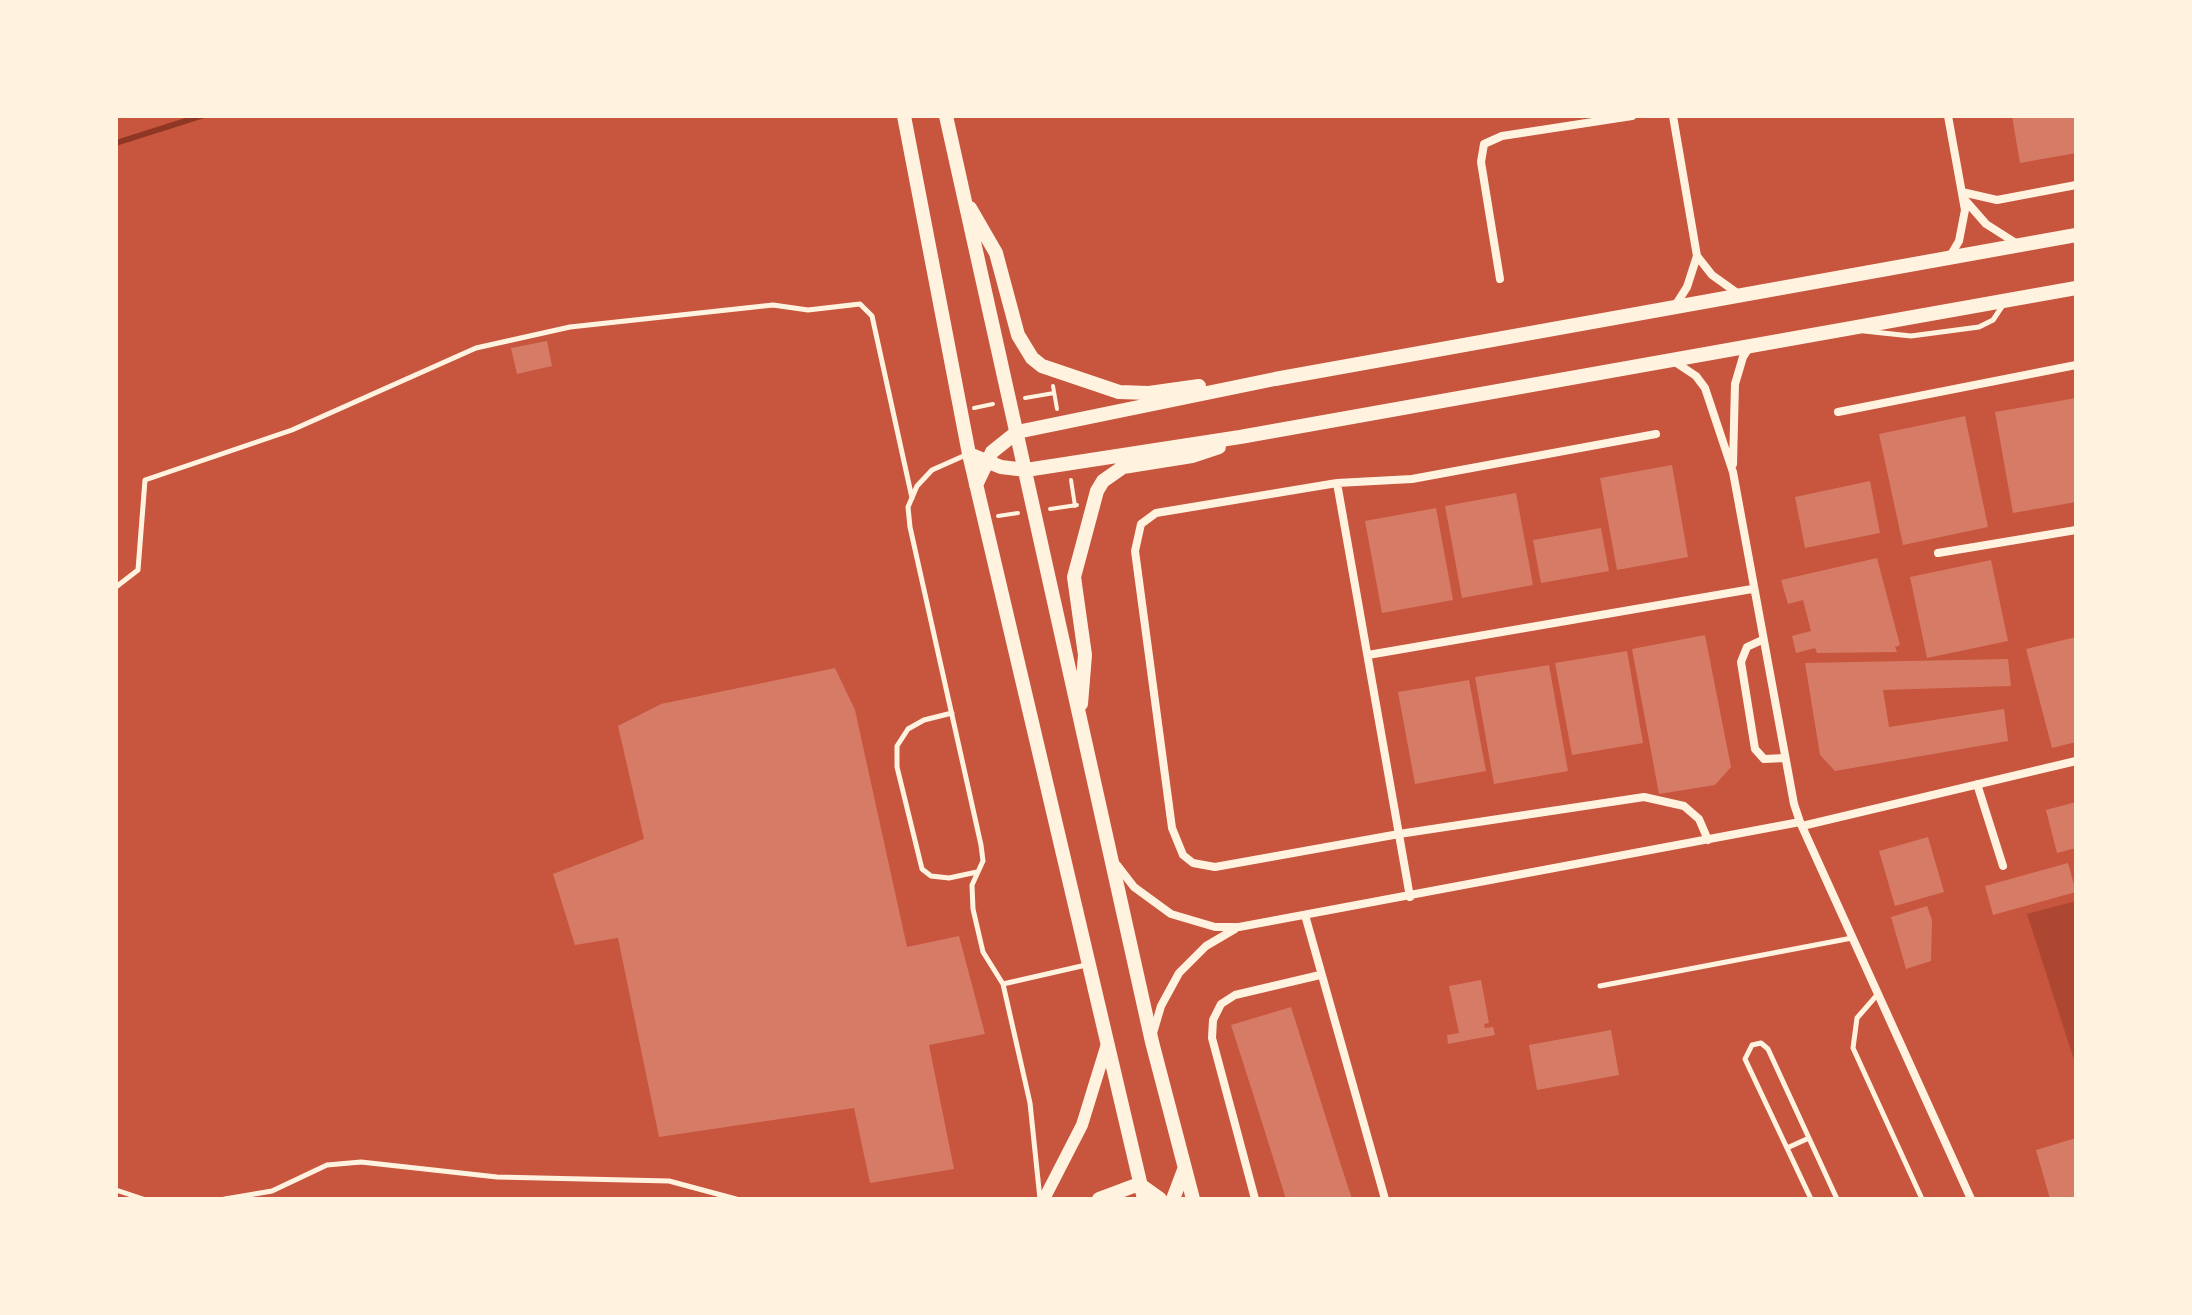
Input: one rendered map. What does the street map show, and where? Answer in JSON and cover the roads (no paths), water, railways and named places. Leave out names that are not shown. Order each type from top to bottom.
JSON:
[{"type":"main road","points":[[904,116],[969,454],[1086,965],[1144,1199]]},
{"type":"main road","points":[[946,116],[1152,1042],[1193,1199]]},
{"type":"main road","points":[[965,201],[996,253],[1023,348],[1042,366],[1134,393],[1242,379],[1275,379]]},
{"type":"main road","points":[[976,485],[986,461],[1000,444],[1017,432],[1275,379],[2076,235]]},
{"type":"main road","points":[[969,454],[1009,469],[1026,470],[1240,437],[2076,288]]},
{"type":"main road","points":[[1079,712],[1085,655],[1074,577],[1097,491],[1112,473],[1123,467],[1192,456],[1240,437]]},
{"type":"main road","points":[[1173,1199],[1185,1168]]},
{"type":"main road","points":[[1099,1199],[1139,1184]]},
{"type":"main road","points":[[1139,1184],[1160,1199]]},
{"type":"street","points":[[1500,279],[1481,162],[1484,144],[1502,136],[1632,116]]},
{"type":"street","points":[[1673,116],[1697,256],[1687,287],[1675,306]]},
{"type":"street","points":[[1948,116],[1963,196],[1962,231],[1948,259]]},
{"type":"street","points":[[1963,196],[1997,200],[2076,185]]},
{"type":"street","points":[[1963,196],[1986,224],[2021,246]]},
{"type":"street","points":[[1697,256],[1721,283],[1741,295]]},
{"type":"street","points":[[1733,472],[1735,384],[1743,357],[1750,346]]},
{"type":"street","points":[[1671,360],[1685,366],[1705,388],[1733,472],[1752,589],[1801,824],[1971,1199]]},
{"type":"street","points":[[1838,412],[2076,365]]},
{"type":"street","points":[[1656,434],[1412,479],[1337,483],[1156,513],[1148,517],[1136,532],[1135,551],[1172,828],[1183,855],[1205,866],[1644,797],[1684,806],[1699,819],[1708,840]]},
{"type":"street","points":[[1337,483],[1410,897]]},
{"type":"street","points":[[1938,553],[2076,530]]},
{"type":"street","points":[[1368,655],[1752,589]]},
{"type":"street","points":[[1762,640],[1747,647],[1741,662],[1755,749],[1764,759],[1785,758]]},
{"type":"street","points":[[1108,849],[1134,887],[1171,914],[1215,927],[1239,927],[1801,824],[2076,761]]},
{"type":"street","points":[[1977,784],[2003,866]]},
{"type":"street","points":[[1305,915],[1385,1199]]},
{"type":"street","points":[[1152,1042],[1161,1006],[1179,973],[1206,946],[1239,927]]},
{"type":"street","points":[[1255,1199],[1212,1038],[1213,1020],[1221,1004],[1235,995],[1320,975]]},
{"type":"street","points":[[1042,1199],[1082,1125],[1107,1044]]},
{"type":"lane","points":[[116,587],[138,570],[145,480],[292,430],[476,348],[570,327],[710,311],[773,305],[808,310],[850,303],[868,308],[912,498]]},
{"type":"lane","points":[[969,454],[932,470],[908,507],[981,845],[983,861],[972,885],[973,909],[983,952],[1003,984],[1030,1103],[1042,1199]]},
{"type":"lane","points":[[952,713],[924,720],[908,729],[897,746],[897,767],[922,869],[931,876],[949,878],[978,872]]},
{"type":"lane","points":[[1600,986],[1852,938]]},
{"type":"lane","points":[[1003,984],[1086,965]]},
{"type":"lane","points":[[1877,995],[1857,1018],[1853,1048],[1922,1199]]},
{"type":"lane","points":[[1811,1199],[1745,1059],[1752,1045],[1761,1043],[1768,1049],[1837,1199]]},
{"type":"lane","points":[[1787,1148],[1809,1138]]},
{"type":"lane","points":[[225,1199],[272,1191],[327,1165],[361,1162],[497,1177],[669,1181],[736,1199]]},
{"type":"lane","points":[[116,1190],[143,1199]]},
{"type":"waterway","points":[[116,143],[201,116]]}]
